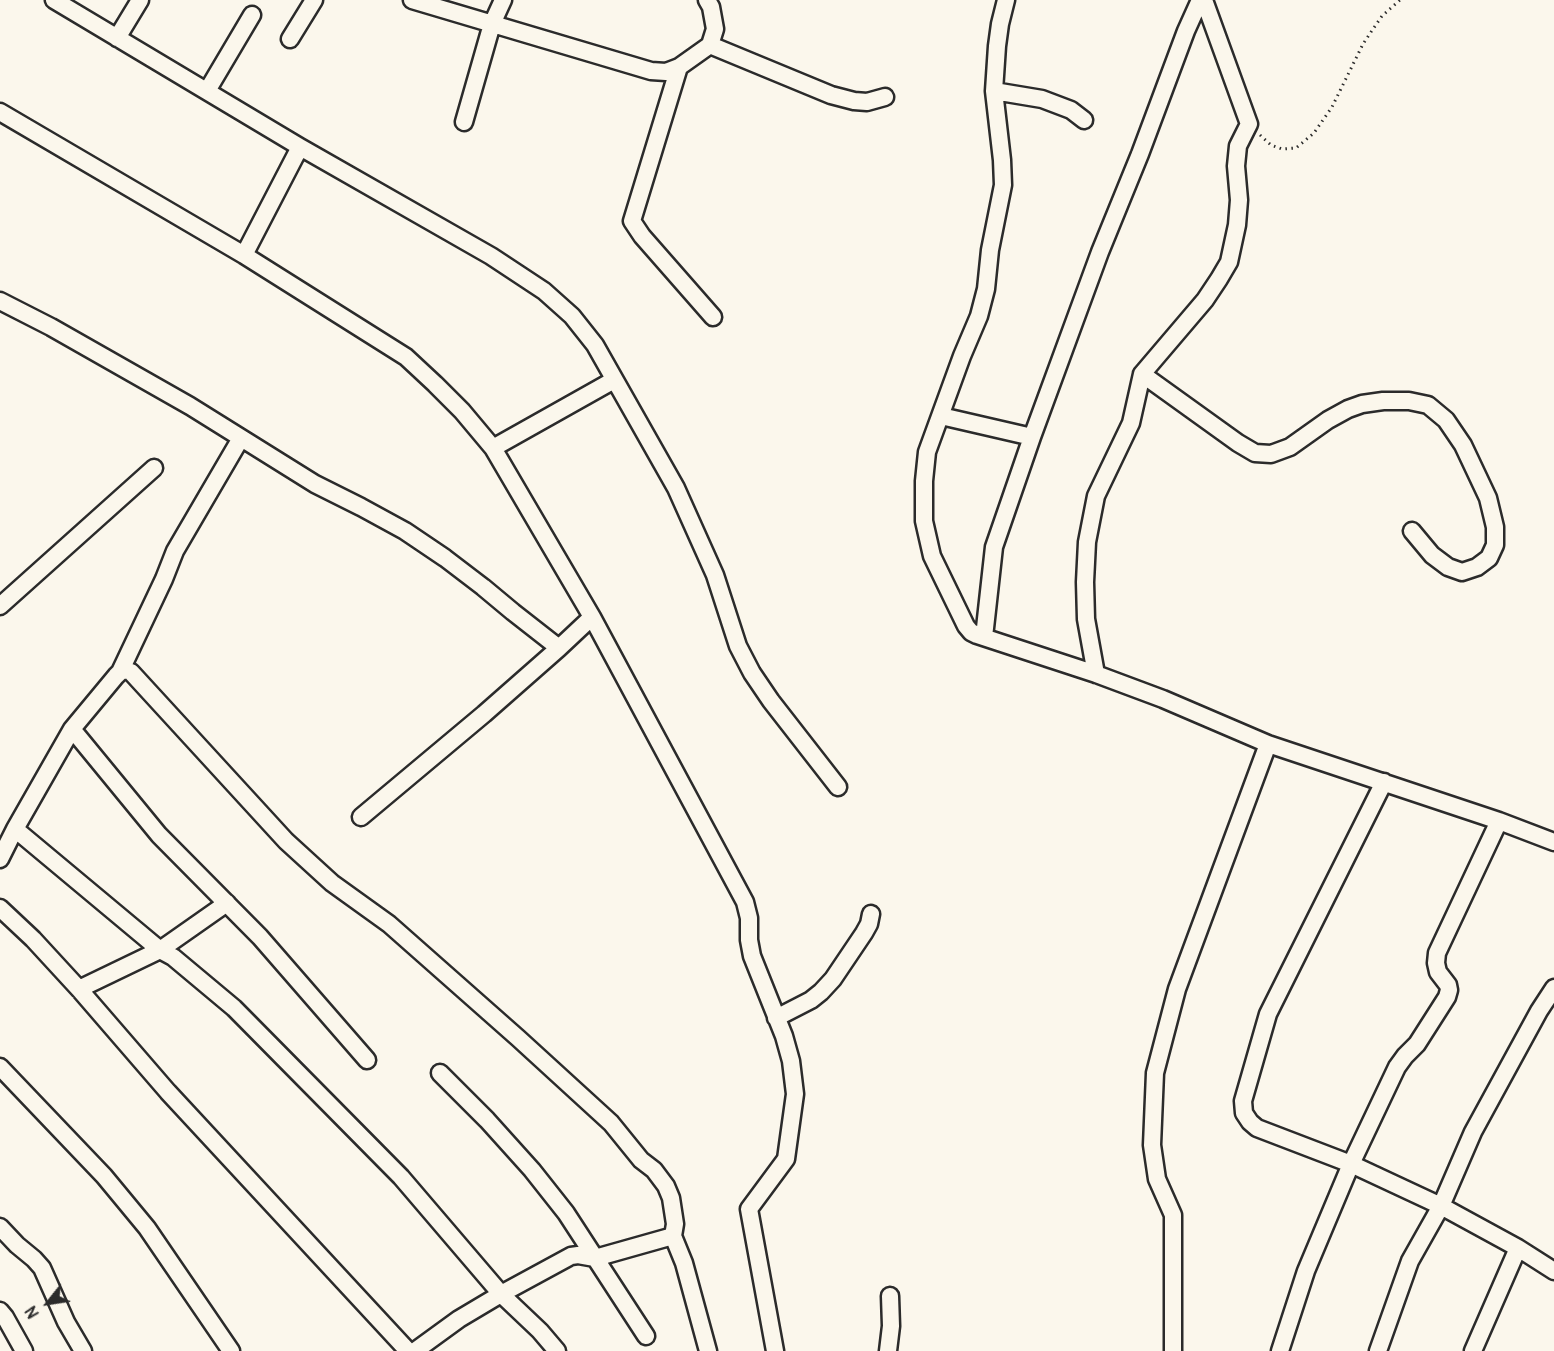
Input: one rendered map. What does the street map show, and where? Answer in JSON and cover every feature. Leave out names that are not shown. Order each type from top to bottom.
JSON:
[{"type":"street","points":[[54,0],[300,147],[490,256],[544,291],[572,316],[595,345],[676,488],[715,576],[738,645],[752,673],[838,787]]},
{"type":"street","points":[[117,38],[140,0]]},
{"type":"street","points":[[290,39],[314,0]]},
{"type":"street","points":[[412,0],[651,71],[666,72],[679,67],[710,45],[715,29],[711,7],[707,0]]},
{"type":"street","points":[[464,122],[492,24],[503,0]]},
{"type":"street","points":[[1006,0],[997,46],[994,91],[1003,185],[990,250],[986,289],[979,316],[927,452],[924,481],[924,520],[932,556],[966,626],[971,632],[996,642],[1096,674],[1163,699],[1268,744],[1499,821],[1554,842]]},
{"type":"street","points":[[1096,674],[1086,619],[1085,582],[1087,542],[1096,496],[1131,423],[1142,374],[1220,279],[1229,262],[1237,225],[1238,146],[1249,124],[1202,0]]},
{"type":"street","points":[[984,637],[994,547],[1100,252],[1186,31],[1202,0]]},
{"type":"street","points":[[207,91],[252,15]]},
{"type":"street","points":[[710,45],[831,95],[867,102],[885,97]]},
{"type":"street","points":[[679,67],[632,221],[642,236],[713,317]]},
{"type":"street","points":[[994,91],[1042,99],[1071,110],[1084,120]]},
{"type":"street","points":[[0,112],[243,255],[406,357],[462,411],[494,448],[592,617],[745,902],[749,918],[752,956],[784,1036],[791,1062],[795,1094],[786,1159],[749,1209],[775,1351]]},
{"type":"street","points":[[243,255],[300,147]]},
{"type":"street","points":[[0,301],[136,375],[315,484],[405,531],[476,581],[559,648]]},
{"type":"street","points":[[1142,374],[1255,453],[1271,454],[1290,447],[1328,420],[1362,404],[1409,401],[1428,405],[1446,420],[1464,445],[1488,498],[1495,527],[1495,545],[1489,558],[1477,567],[1462,572],[1448,567],[1432,555],[1412,531]]},
{"type":"street","points":[[494,448],[614,380]]},
{"type":"street","points":[[941,417],[1032,437]]},
{"type":"street","points":[[0,859],[72,729],[120,672],[164,579],[175,550],[241,438]]},
{"type":"street","points":[[0,606],[154,468]]},
{"type":"street","points":[[361,817],[484,714],[592,617]]},
{"type":"street","points":[[120,672],[125,670],[131,672],[286,841],[332,883],[389,924],[611,1123],[641,1160],[654,1170],[666,1186],[671,1198],[675,1224],[673,1236],[684,1263],[708,1351]]},
{"type":"street","points":[[72,729],[159,836],[260,937],[366,1060]]},
{"type":"street","points":[[1173,1351],[1173,1215],[1157,1179],[1152,1145],[1155,1073],[1178,989],[1268,744]]},
{"type":"street","points":[[1384,783],[1268,1014],[1243,1101],[1244,1113],[1257,1128],[1351,1164],[1441,1206],[1518,1248],[1554,1271]]},
{"type":"street","points":[[1280,1351],[1306,1271],[1351,1164],[1397,1067],[1418,1044],[1447,997],[1448,985],[1438,972],[1437,953],[1499,821]]},
{"type":"street","points":[[15,829],[160,950],[173,957],[234,1008],[401,1177],[501,1294],[540,1331],[557,1351]]},
{"type":"street","points":[[79,989],[160,950],[227,903]]},
{"type":"street","points":[[0,908],[33,939],[168,1092],[408,1351]]},
{"type":"street","points":[[776,1018],[811,1000],[833,979],[864,933],[871,914]]},
{"type":"street","points":[[1378,1351],[1410,1261],[1441,1206],[1473,1132],[1554,988]]},
{"type":"street","points":[[0,1068],[104,1176],[133,1210],[231,1351]]},
{"type":"street","points":[[440,1073],[487,1120],[532,1170],[566,1213],[646,1336]]},
{"type":"street","points":[[0,1227],[42,1268],[66,1322],[83,1351]]},
{"type":"street","points":[[415,1351],[459,1319],[571,1256],[595,1258],[673,1236]]},
{"type":"street","points":[[1473,1351],[1518,1248]]},
{"type":"street","points":[[888,1351],[891,1326],[890,1296]]},
{"type":"street","points":[[0,1311],[24,1351]]},
{"type":"path","points":[[1249,124],[1271,144],[1282,149],[1296,148],[1314,133],[1332,107],[1363,44],[1382,16],[1400,0]]}]
